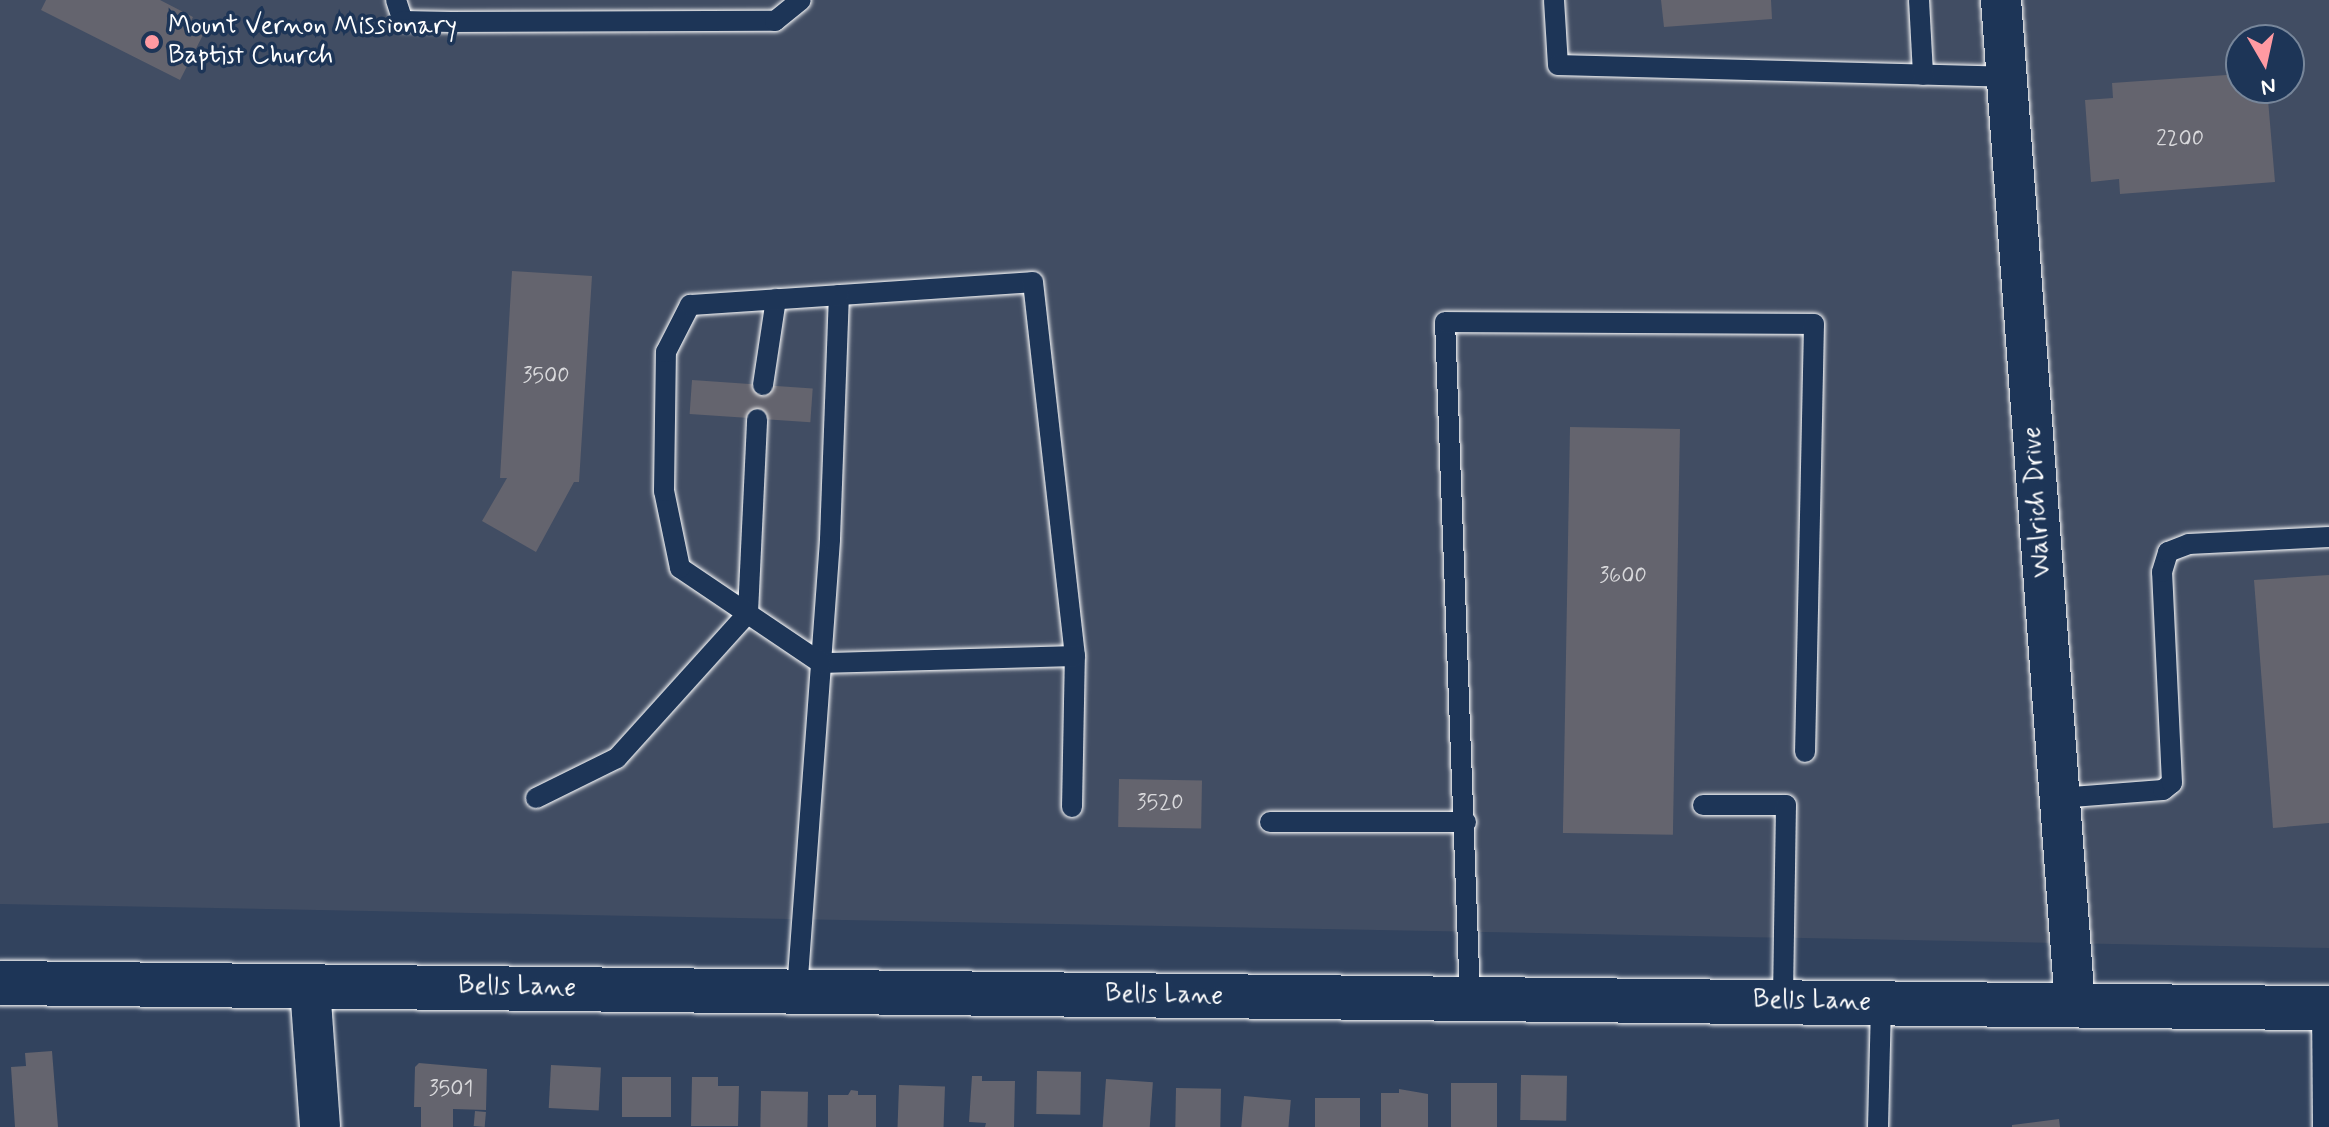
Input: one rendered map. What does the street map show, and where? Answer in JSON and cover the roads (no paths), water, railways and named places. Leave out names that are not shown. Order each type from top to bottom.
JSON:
[{"type":"main road","name":"Bells Lane","points":[[0,983],[2326,1008]]},
{"type":"street","name":"Walrich Drive","points":[[2001,0],[2075,1005]]},
{"type":"street","points":[[310,987],[320,1127]]},
{"type":"lane","points":[[396,0],[403,21],[451,22],[775,21],[801,0]]},
{"type":"lane","points":[[1554,0],[1558,65],[2006,77]]},
{"type":"lane","points":[[1919,0],[1923,75]]},
{"type":"lane","points":[[1072,807],[1075,656],[1033,282],[690,305],[666,352],[664,491],[680,568],[821,663],[1075,656]]},
{"type":"lane","points":[[797,991],[830,539],[839,295]]},
{"type":"lane","points":[[763,385],[776,299]]},
{"type":"lane","points":[[1470,999],[1466,822],[1445,322],[1814,324],[1805,752]]},
{"type":"lane","points":[[536,798],[617,758],[748,613],[757,419]]},
{"type":"lane","points":[[2059,798],[2163,790],[2172,783],[2162,572],[2168,552],[2189,544],[2329,537]]},
{"type":"lane","points":[[1703,805],[1786,805],[1783,1002]]},
{"type":"lane","points":[[1270,822],[1466,822]]},
{"type":"lane","points":[[1878,1127],[1881,1003]]},
{"type":"lane","points":[[2323,1127],[2326,1008]]},
{"type":"place","name":"Mount Vernon Missionary Baptist Church","points":[[152,42]]}]
